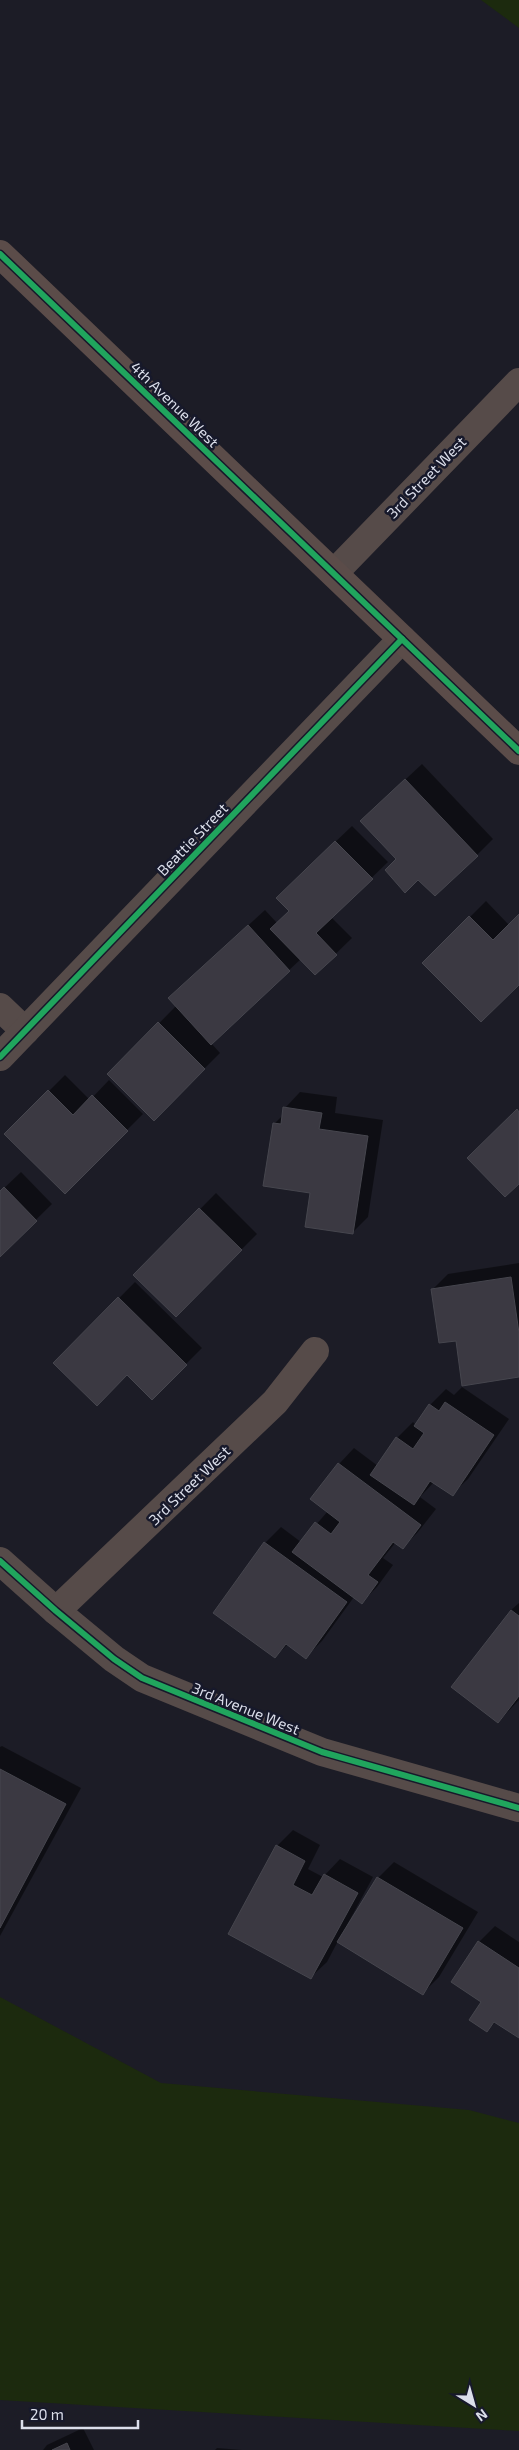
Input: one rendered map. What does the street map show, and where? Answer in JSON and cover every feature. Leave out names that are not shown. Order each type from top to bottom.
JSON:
[{"type":"street","name":"4th Avenue West","points":[[0,254],[402,639]]},
{"type":"street","name":"3rd Street West","points":[[334,573],[519,382]]},
{"type":"street","points":[[402,639],[519,751]]},
{"type":"street","name":"Beattie Street","points":[[0,1057],[402,639]]},
{"type":"street","points":[[0,1007],[25,1031]]},
{"type":"street","name":"3rd Street West","points":[[56,1611],[275,1402],[314,1351]]},
{"type":"street","name":"3rd Avenue West","points":[[0,1561],[56,1611],[121,1664],[142,1678],[173,1693],[322,1752],[519,1808]]},
{"type":"green space","points":[[481,0],[519,0],[519,28]]},
{"type":"green space","points":[[0,1997],[161,2083],[469,2110],[519,2123],[519,2431],[0,2400]]},
{"type":"building","points":[[405,779],[478,856],[435,896],[418,880],[405,893],[385,870],[396,859],[360,821]]},
{"type":"building","points":[[335,841],[373,879],[316,933],[337,955],[315,975],[270,929],[289,911],[276,898]]},
{"type":"building","points":[[519,914],[519,985],[481,1022],[422,963],[469,916],[493,940]]},
{"type":"building","points":[[248,925],[290,971],[211,1045],[168,998]]},
{"type":"building","points":[[158,1022],[205,1069],[154,1121],[107,1074]]},
{"type":"building","points":[[48,1090],[73,1115],[92,1095],[128,1131],[65,1194],[4,1134]]},
{"type":"building","points":[[283,1107],[322,1113],[319,1129],[368,1136],[353,1234],[305,1227],[310,1193],[263,1186],[273,1123],[281,1124]]},
{"type":"building","points":[[517,1109],[519,1112],[519,1184],[505,1197],[467,1158]]},
{"type":"building","points":[[4,1187],[37,1221],[0,1257],[0,1191]]},
{"type":"building","points":[[199,1208],[242,1250],[176,1317],[133,1275]]},
{"type":"building","points":[[511,1277],[519,1333],[519,1377],[462,1386],[456,1341],[439,1343],[431,1289]]},
{"type":"building","points":[[118,1297],[187,1365],[152,1400],[127,1375],[97,1406],[53,1363]]},
{"type":"building","points":[[445,1402],[494,1435],[453,1496],[430,1481],[414,1505],[370,1475],[396,1437],[413,1449],[424,1433],[414,1426],[429,1404],[439,1411]]},
{"type":"building","points":[[338,1463],[421,1525],[403,1549],[393,1542],[368,1575],[378,1582],[362,1604],[292,1552],[315,1522],[331,1534],[340,1522],[310,1499]]},
{"type":"building","points":[[264,1542],[347,1602],[306,1659],[286,1644],[275,1658],[213,1613]]},
{"type":"building","points":[[511,1610],[519,1616],[519,1696],[498,1723],[451,1687]]},
{"type":"building","points":[[0,1769],[66,1804],[0,1928]]},
{"type":"building","points":[[276,1845],[305,1861],[293,1885],[312,1895],[324,1874],[358,1893],[311,1979],[228,1934]]},
{"type":"building","points":[[377,1877],[463,1928],[423,1995],[337,1942]]},
{"type":"building","points":[[478,1941],[519,1968],[519,2038],[494,2022],[487,2032],[469,2020],[481,2002],[451,1982]]},
{"type":"building","points":[[67,2443],[70,2450],[52,2450]]},
{"type":"cycle path","points":[[0,254],[519,751]]},
{"type":"cycle path","points":[[0,1057],[402,639]]},
{"type":"cycle path","points":[[0,1561],[114,1659],[142,1678],[322,1752],[519,1808]]}]
